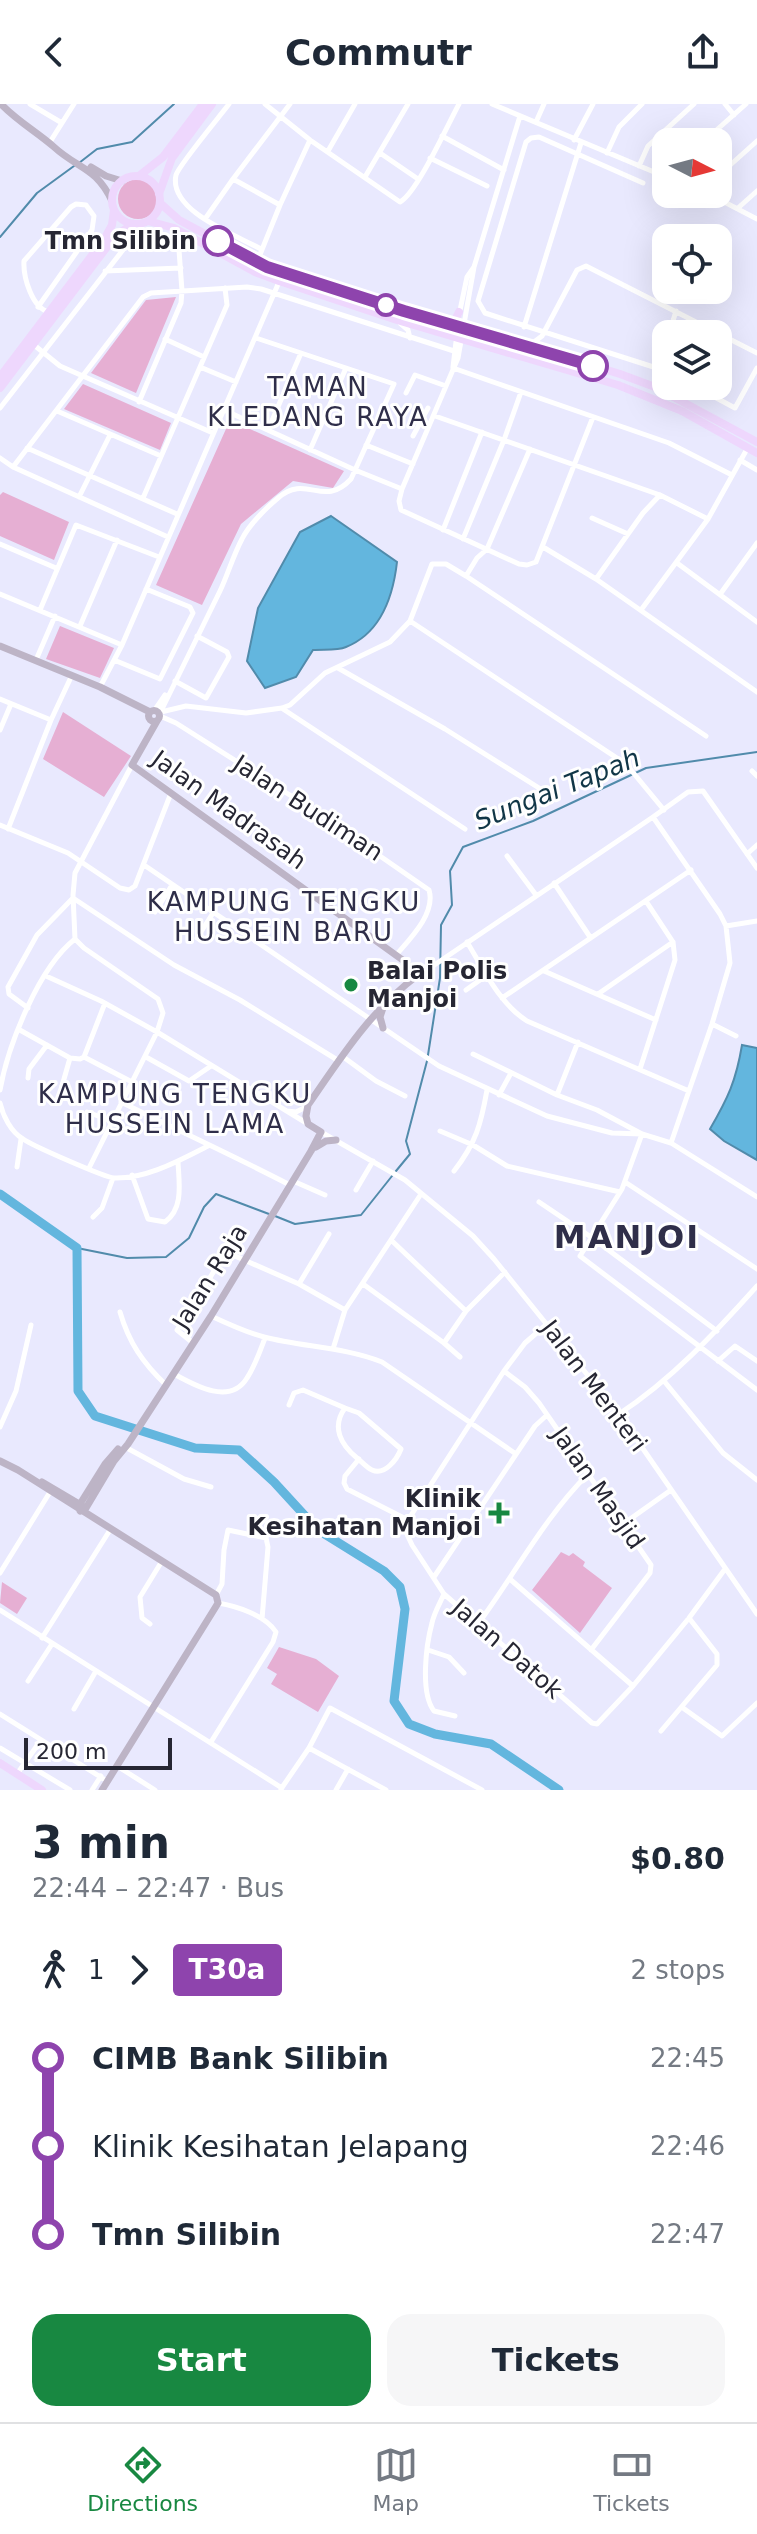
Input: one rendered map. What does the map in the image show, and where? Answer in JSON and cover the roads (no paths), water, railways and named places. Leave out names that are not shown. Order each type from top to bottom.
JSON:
[{"type":"main road","points":[[0,377],[44,313],[109,231],[115,188],[122,181],[139,176],[163,157],[203,104]]},
{"type":"main road","points":[[148,221],[155,215],[172,158],[212,104]]},
{"type":"main road","points":[[139,176],[153,183],[159,199],[179,220],[257,262],[330,288],[652,386]]},
{"type":"main road","points":[[113,206],[122,219],[133,224]]},
{"type":"main road","points":[[0,388],[116,235],[133,224],[148,221],[174,228],[255,272],[279,281],[397,320],[631,389],[682,411],[757,453]]},
{"type":"main road","points":[[44,313],[60,309]]},
{"type":"main road","points":[[457,325],[455,320],[459,312]]},
{"type":"main road","points":[[34,345],[33,337],[44,313]]},
{"type":"main road","points":[[21,349],[34,345]]},
{"type":"main road","points":[[679,400],[757,442]]},
{"type":"main road","points":[[0,1763],[42,1790]]},
{"type":"street","points":[[1,104],[20,122],[94,171],[122,181]]},
{"type":"street","points":[[30,104],[62,123]]},
{"type":"street","points":[[50,142],[74,104]]},
{"type":"street","points":[[229,104],[176,173],[176,188],[182,201],[193,212],[261,249]]},
{"type":"street","points":[[265,104],[310,140],[400,202],[406,199],[459,104]]},
{"type":"street","points":[[205,219],[290,104]]},
{"type":"street","points":[[328,151],[355,104]]},
{"type":"street","points":[[365,177],[408,104]]},
{"type":"street","points":[[492,104],[652,171]]},
{"type":"street","points":[[536,122],[544,104]]},
{"type":"street","points":[[574,140],[593,104]]},
{"type":"street","points":[[607,153],[619,127],[642,104]]},
{"type":"street","points":[[639,166],[648,146],[694,104]]},
{"type":"street","points":[[725,104],[734,115]]},
{"type":"street","points":[[719,128],[746,104]]},
{"type":"street","points":[[520,116],[457,325],[460,337],[453,368],[402,489],[399,501],[401,510],[519,564],[536,562],[593,417]]},
{"type":"street","points":[[442,136],[504,170]]},
{"type":"street","points":[[643,183],[539,137],[531,138],[526,142],[478,301],[485,313],[652,365]]},
{"type":"street","points":[[257,262],[310,140]]},
{"type":"street","points":[[732,163],[757,141]]},
{"type":"street","points":[[524,327],[581,143]]},
{"type":"street","points":[[380,153],[418,179]]},
{"type":"street","points":[[430,158],[487,186]]},
{"type":"street","points":[[94,171],[113,206]]},
{"type":"street","points":[[233,179],[280,205]]},
{"type":"street","points":[[738,208],[757,191]]},
{"type":"street","points":[[495,196],[508,201]]},
{"type":"street","points":[[86,205],[94,216],[92,230],[44,313],[24,272],[24,261],[71,207],[86,205]]},
{"type":"street","points":[[732,205],[757,219]]},
{"type":"street","points":[[0,408],[126,246],[168,242],[178,246],[181,303],[139,402]]},
{"type":"street","points":[[520,344],[534,342],[544,333],[577,270],[586,266],[757,353]]},
{"type":"street","points":[[459,312],[467,277],[474,267]]},
{"type":"street","points":[[105,271],[181,268]]},
{"type":"street","points":[[100,687],[122,645],[279,281]]},
{"type":"street","points":[[143,498],[227,305],[225,288]]},
{"type":"street","points":[[13,467],[143,297],[151,293],[254,288],[454,351]]},
{"type":"street","points":[[673,320],[676,311]]},
{"type":"street","points":[[397,320],[408,330],[410,338]]},
{"type":"street","points":[[544,333],[543,343],[553,354]]},
{"type":"street","points":[[453,368],[454,351],[460,337]]},
{"type":"street","points":[[89,1168],[146,1057],[163,1007],[158,999],[75,939],[75,873],[222,588],[243,536],[287,491],[296,488],[334,492],[343,487],[355,470],[394,384],[256,338]]},
{"type":"street","points":[[165,339],[204,357]]},
{"type":"street","points":[[34,345],[60,366],[213,433]]},
{"type":"street","points":[[268,430],[301,353]]},
{"type":"street","points":[[200,367],[236,382]]},
{"type":"street","points":[[310,450],[346,368]]},
{"type":"street","points":[[453,368],[669,443],[732,475]]},
{"type":"street","points":[[720,400],[735,408],[757,368]]},
{"type":"street","points":[[406,393],[415,375],[446,386]]},
{"type":"street","points":[[463,539],[521,392]]},
{"type":"street","points":[[224,410],[402,489]]},
{"type":"street","points":[[57,411],[161,456]]},
{"type":"street","points":[[413,436],[426,411],[660,495],[708,519]]},
{"type":"street","points":[[443,530],[482,432]]},
{"type":"street","points":[[79,497],[110,435]]},
{"type":"street","points":[[366,445],[413,464]]},
{"type":"street","points":[[27,448],[177,514]]},
{"type":"street","points":[[641,610],[708,519],[748,448]]},
{"type":"street","points":[[466,576],[487,549],[530,449]]},
{"type":"street","points":[[0,458],[13,467],[168,537]]},
{"type":"street","points":[[740,460],[757,470]]},
{"type":"street","points":[[596,579],[660,495]]},
{"type":"street","points":[[592,518],[628,534]]},
{"type":"street","points":[[40,610],[76,525],[159,557]]},
{"type":"street","points":[[80,626],[117,540]]},
{"type":"street","points":[[721,593],[757,543]]},
{"type":"street","points":[[0,544],[56,568]]},
{"type":"street","points":[[543,547],[596,579],[757,692]]},
{"type":"street","points":[[677,563],[757,622]]},
{"type":"street","points":[[0,646],[100,687],[155,715],[186,706],[246,713],[282,708],[297,699],[317,678],[390,642],[410,621],[432,564],[446,564],[706,736]]},
{"type":"street","points":[[114,660],[160,679],[193,613],[190,607],[146,589]]},
{"type":"street","points":[[0,594],[122,645]]},
{"type":"street","points":[[36,661],[55,616]]},
{"type":"street","points":[[410,621],[618,758],[634,771],[664,810]]},
{"type":"street","points":[[175,681],[206,698],[229,657],[227,652],[197,636]]},
{"type":"street","points":[[337,668],[445,729],[539,788]]},
{"type":"street","points":[[8,829],[72,675]]},
{"type":"street","points":[[170,692],[176,709],[176,723]]},
{"type":"street","points":[[0,699],[51,720]]},
{"type":"street","points":[[0,730],[11,704]]},
{"type":"street","points":[[282,708],[465,829]]},
{"type":"street","name":"Jalan Budiman","points":[[155,715],[176,723],[315,811],[429,890],[431,898],[419,927],[396,955]]},
{"type":"street","name":"Jalan Madrasah","points":[[132,765],[396,955],[418,975]]},
{"type":"street","points":[[316,1141],[306,1116],[308,1105],[369,1019],[385,1002],[418,975],[688,792],[703,791],[757,868]]},
{"type":"street","points":[[0,825],[48,843],[81,860],[120,888],[129,890],[135,886],[172,792]]},
{"type":"street","points":[[653,817],[715,905],[726,926],[730,963],[671,1143]]},
{"type":"street","points":[[747,854],[757,845]]},
{"type":"street","points":[[507,856],[536,895]]},
{"type":"street","points":[[144,865],[439,1066],[547,1116],[612,1133],[642,1134]]},
{"type":"street","points":[[502,998],[691,870]]},
{"type":"street","points":[[554,883],[590,937]]},
{"type":"street","points":[[155,912],[172,885]]},
{"type":"street","points":[[28,1008],[9,994],[8,987],[37,935],[73,898]]},
{"type":"street","points":[[73,898],[174,965],[405,1096]]},
{"type":"street","points":[[640,1069],[675,960],[673,942],[646,901]]},
{"type":"street","points":[[197,938],[213,913]]},
{"type":"street","points":[[726,926],[757,921]]},
{"type":"street","points":[[0,1090],[18,1029],[28,1008],[63,950],[75,939]]},
{"type":"street","points":[[467,942],[515,1013],[689,1091]]},
{"type":"street","points":[[598,995],[673,942]]},
{"type":"street","points":[[402,988],[408,974],[408,964],[430,968]]},
{"type":"street","points":[[544,971],[656,1020]]},
{"type":"street","points":[[466,990],[487,975]]},
{"type":"street","points":[[46,976],[105,1003],[157,1032],[321,1132]]},
{"type":"street","points":[[383,1028],[380,1017],[385,1002]]},
{"type":"street","points":[[84,1057],[105,1003]]},
{"type":"street","points":[[712,1024],[736,1036]]},
{"type":"street","points":[[18,1029],[70,1058],[84,1057],[132,1082]]},
{"type":"street","points":[[557,1095],[578,1042]]},
{"type":"street","points":[[28,1078],[29,1069],[47,1045]]},
{"type":"street","points":[[473,1054],[557,1095],[597,1110],[642,1134],[671,1143],[757,1197]]},
{"type":"street","points":[[146,1057],[189,1081],[211,1066]]},
{"type":"street","points":[[62,1086],[70,1058]]},
{"type":"street","points":[[499,1095],[511,1073]]},
{"type":"street","points":[[454,1171],[473,1145],[487,1090]]},
{"type":"street","points":[[121,1102],[208,1146],[325,1195]]},
{"type":"street","points":[[0,1103],[3,1116],[21,1139],[113,1178],[178,1162],[208,1146]]},
{"type":"street","points":[[286,1111],[296,1112],[308,1105]]},
{"type":"street","points":[[87,1112],[112,1121]]},
{"type":"street","points":[[440,1131],[473,1145],[507,1166],[620,1192]]},
{"type":"street","name":"Jalan Menteri","points":[[321,1132],[405,1180],[473,1236],[619,1414],[756,1610]]},
{"type":"street","name":"Jalan Raja","points":[[82,1508],[105,1464],[127,1444],[211,1316],[321,1132]]},
{"type":"street","points":[[642,1134],[625,1182],[580,1253],[581,1258],[757,1390]]},
{"type":"street","points":[[17,1167],[21,1139]]},
{"type":"street","points":[[311,1151],[320,1143],[336,1140]]},
{"type":"street","points":[[356,1190],[373,1161]]},
{"type":"street","points":[[132,1175],[148,1219],[165,1222],[172,1216],[178,1202],[178,1162]]},
{"type":"street","points":[[93,1217],[102,1208],[113,1178]]},
{"type":"street","points":[[625,1182],[757,1269]]},
{"type":"street","points":[[333,1349],[345,1310],[421,1194]]},
{"type":"street","points":[[539,1202],[717,1331]]},
{"type":"street","points":[[299,1284],[329,1234]]},
{"type":"street","points":[[391,1240],[466,1311]]},
{"type":"street","points":[[193,1343],[177,1330],[226,1252],[299,1284],[345,1310]]},
{"type":"street","points":[[444,1343],[466,1311],[505,1272]]},
{"type":"street","points":[[363,1284],[460,1357]]},
{"type":"street","points":[[619,1414],[664,1381],[717,1331],[757,1286]]},
{"type":"street","points":[[120,1312],[132,1345],[147,1367],[166,1385]]},
{"type":"street","points":[[211,1316],[265,1338],[358,1353],[382,1362],[516,1454]]},
{"type":"street","points":[[359,1459],[345,1476],[347,1489],[408,1520],[504,1371],[525,1343],[547,1324]]},
{"type":"street","points":[[0,1427],[16,1391],[31,1325]]},
{"type":"street","points":[[173,1374],[203,1390],[216,1393],[241,1386],[265,1338]]},
{"type":"street","points":[[718,1361],[735,1346],[757,1361]]},
{"type":"street","name":"Jalan Masjid","points":[[504,1371],[525,1387],[547,1415],[650,1561],[651,1569],[591,1650]]},
{"type":"street","points":[[664,1381],[723,1453],[757,1480]]},
{"type":"street","points":[[289,1405],[294,1393],[303,1390],[359,1413],[401,1449],[382,1471],[373,1471],[345,1448],[338,1429],[340,1415],[345,1408]]},
{"type":"street","points":[[434,1577],[535,1426],[547,1415]]},
{"type":"street","points":[[127,1444],[184,1479],[211,1487]]},
{"type":"street","points":[[0,1461],[82,1508],[217,1599],[271,1625],[276,1632],[273,1642],[211,1742]]},
{"type":"street","points":[[478,1624],[568,1494],[588,1474]]},
{"type":"street","points":[[0,1573],[51,1490]]},
{"type":"street","points":[[622,1524],[671,1490]]},
{"type":"street","points":[[82,1508],[110,1530],[162,1561]]},
{"type":"street","name":"Jalan Datok","points":[[408,1520],[406,1532],[412,1545],[444,1594],[592,1723],[600,1722],[633,1686]]},
{"type":"street","points":[[42,1638],[110,1530]]},
{"type":"street","points":[[92,1790],[117,1766],[217,1599],[222,1584],[228,1530],[266,1538],[268,1547],[262,1619]]},
{"type":"street","points":[[150,1624],[142,1618],[140,1597],[162,1561]]},
{"type":"street","points":[[511,1580],[633,1686],[725,1569]]},
{"type":"street","points":[[444,1594],[433,1619],[425,1683],[427,1699],[434,1711],[455,1716]]},
{"type":"street","points":[[0,1610],[282,1789],[330,1708],[482,1790]]},
{"type":"street","points":[[661,1731],[717,1665],[717,1654],[689,1618]]},
{"type":"street","points":[[28,1681],[52,1644]]},
{"type":"street","points":[[428,1650],[451,1658],[464,1673]]},
{"type":"street","points":[[74,1709],[96,1671]]},
{"type":"street","points":[[683,1708],[722,1736],[757,1703]]},
{"type":"street","points":[[0,1714],[104,1779]]},
{"type":"street","points":[[17,1774],[41,1740]]},
{"type":"street","points":[[0,1748],[70,1790]]},
{"type":"street","points":[[309,1748],[386,1790]]},
{"type":"street","points":[[117,1766],[155,1790]]},
{"type":"street","points":[[336,1790],[348,1769]]},
{"type":"street","points":[[102,1790],[104,1779]]},
{"type":"water","points":[[331,516],[397,562],[388,601],[376,623],[358,641],[342,648],[313,650],[296,677],[265,688],[247,661],[258,608],[300,532]]},
{"type":"water","points":[[742,1045],[757,1048],[757,1160],[710,1129],[730,1089]]},
{"type":"waterway","points":[[79,163],[97,149],[132,142],[174,104]]},
{"type":"waterway","points":[[0,237],[37,193],[74,166]]},
{"type":"waterway","name":"Sungai Tapah","points":[[428,1055],[440,978],[441,925],[452,905],[450,871],[463,847],[533,821],[646,768],[757,752]]},
{"type":"waterway","name":"Sungai Tapah","points":[[396,1171],[410,1154],[406,1141],[427,1061]]},
{"type":"waterway","name":"Sungai Tapah","points":[[275,1216],[295,1224],[361,1215],[392,1176]]},
{"type":"waterway","points":[[0,1194],[77,1248],[78,1391],[95,1416],[195,1448],[239,1450],[274,1482],[318,1530],[384,1571],[400,1587],[405,1609],[394,1701],[409,1724],[435,1734],[491,1744],[559,1790]]},
{"type":"waterway","name":"Sungai Tapah","points":[[77,1248],[127,1258],[166,1257],[189,1238],[204,1207],[216,1194],[269,1214]]},
{"type":"place","name":"Tmn Silibin","points":[[218,241]]},
{"type":"place","name":"Balai Polis Manjoi","points":[[351,985]]},
{"type":"place","name":"Klinik Kesihatan Manjoi","points":[[499,1513]]},
{"type":"district","name":"TAMAN KLEDANG RAYA","points":[[318,402]]},
{"type":"district","name":"KAMPUNG TENGKU HUSSEIN BARU","points":[[284,917]]},
{"type":"district","name":"KAMPUNG TENGKU HUSSEIN LAMA","points":[[175,1109]]},
{"type":"district","name":"MANJOI","points":[[627,1237]]}]
